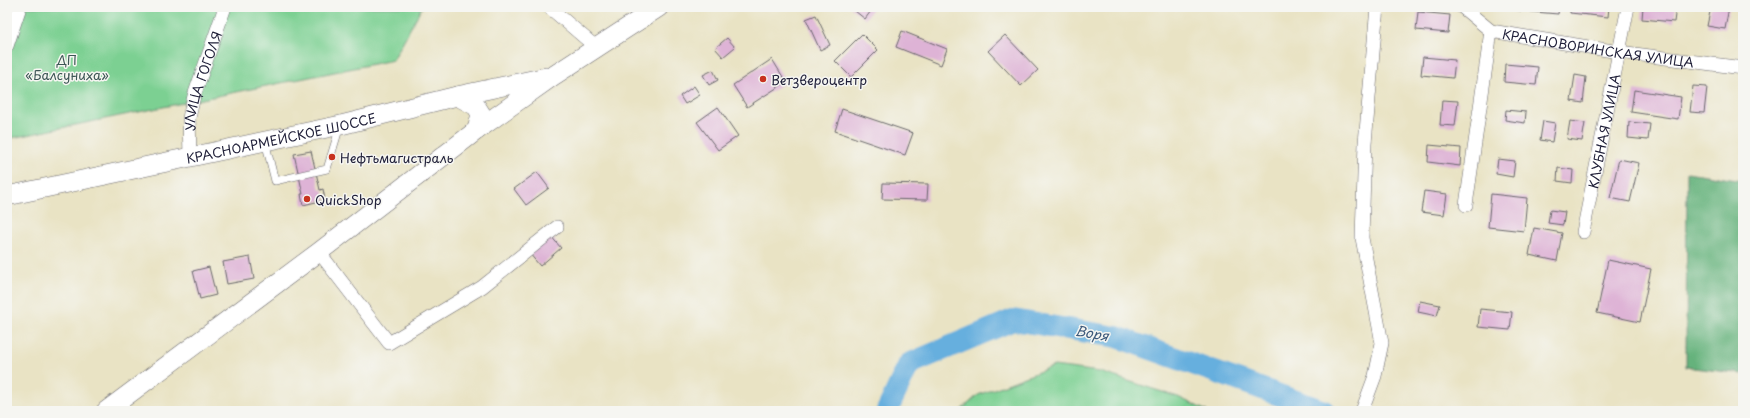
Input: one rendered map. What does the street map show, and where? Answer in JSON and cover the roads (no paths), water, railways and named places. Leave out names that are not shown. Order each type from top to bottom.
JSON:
[{"type":"main road","points":[[106,411],[319,252],[477,130],[553,76],[659,7]]},
{"type":"main road","name":"КРАСНОАРМЕЙСКОЕ ШОССЕ","points":[[8,194],[340,125],[457,96],[553,76]]},
{"type":"main road","points":[[457,96],[476,106],[481,114],[477,130]]},
{"type":"street","points":[[7,46],[20,7]]},
{"type":"street","name":"УЛИЦА ГОГОЛЯ","points":[[190,156],[189,118],[194,96],[225,7]]},
{"type":"street","points":[[549,7],[598,48]]},
{"type":"street","points":[[1362,411],[1375,376],[1382,343],[1362,238],[1366,143],[1377,7]]},
{"type":"street","name":"КРАСНОВОРИНСКАЯ УЛИЦА","points":[[1462,7],[1491,31],[1619,52],[1743,68]]},
{"type":"street","name":"КЛУБНАЯ УЛИЦА","points":[[1583,232],[1628,7]]},
{"type":"street","points":[[1466,205],[1491,31]]},
{"type":"street","points":[[319,252],[389,343],[482,288],[557,227]]},
{"type":"lane","points":[[265,141],[275,181],[327,169],[340,125]]},
{"type":"waterway","name":"Воря","points":[[887,411],[909,364],[1013,320],[1117,337],[1324,411]]},
{"type":"place","name":"Ветзвероцентр","points":[[763,79]]},
{"type":"place","name":"Нефтьмагистраль","points":[[332,157]]},
{"type":"place","name":"QuickShop","points":[[307,199]]},
{"type":"park label","name":"ДП «Балсуниха»","points":[[67,66]]}]
